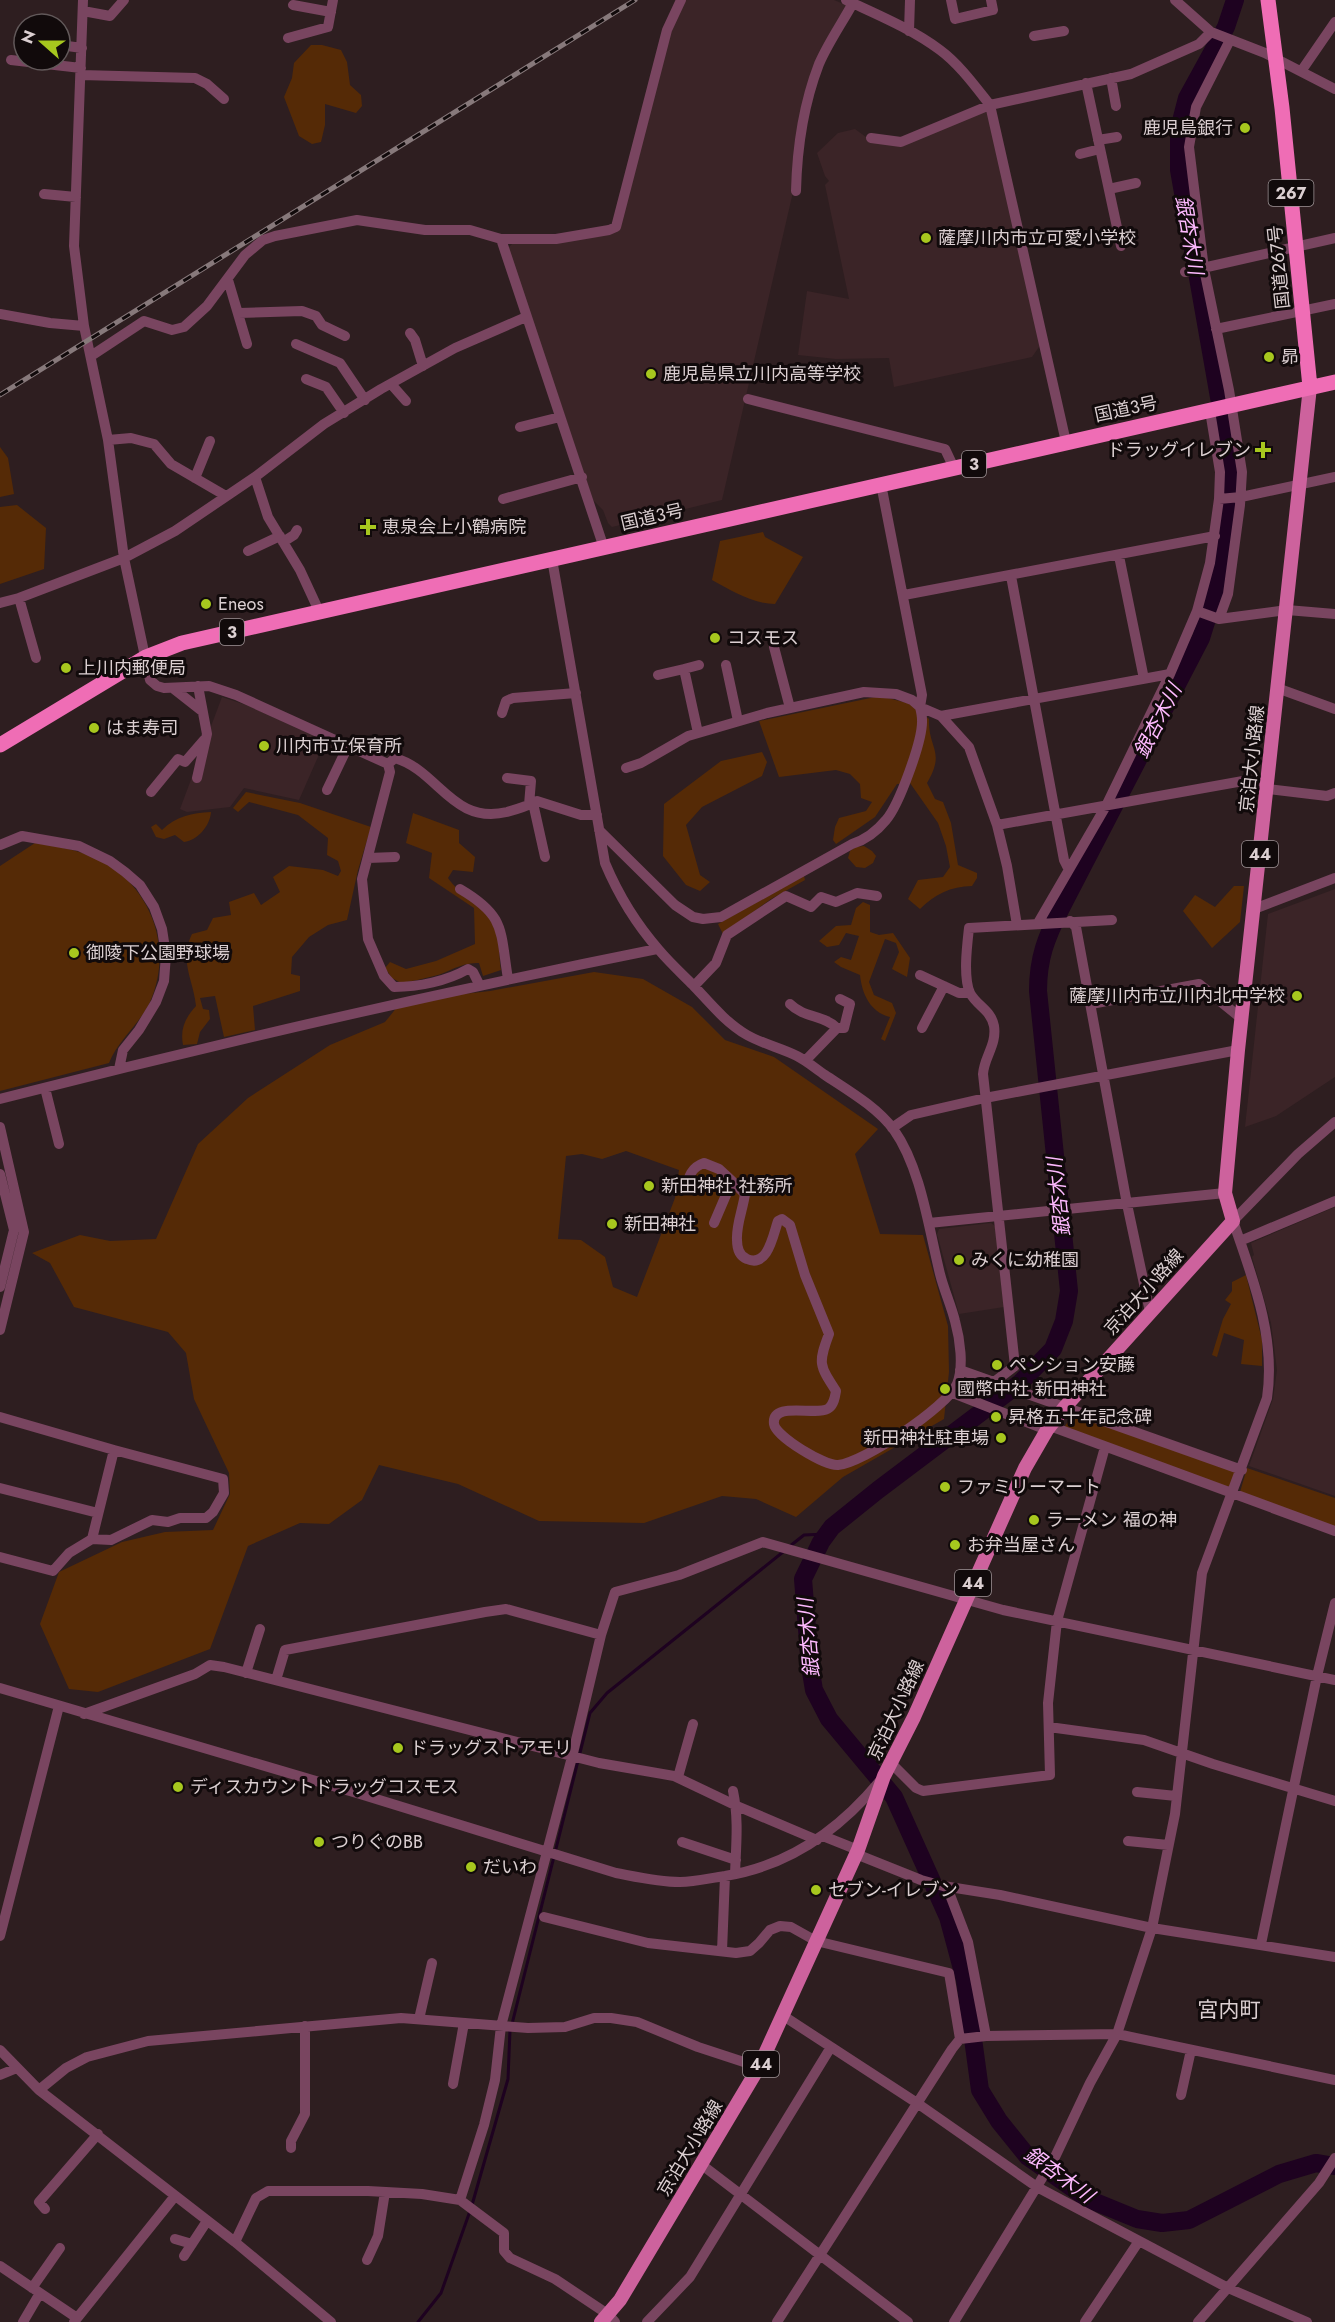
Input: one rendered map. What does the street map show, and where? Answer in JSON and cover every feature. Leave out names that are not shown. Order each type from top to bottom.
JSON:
[{"type":"highway","name":"国道267号","points":[[1268,0],[1304,312],[1310,387]]},
{"type":"highway","name":"国道3号","points":[[0,745],[146,657],[182,643],[1335,382]]},
{"type":"main road","name":"京泊大小路線","points":[[609,2320],[759,2067],[857,1852],[877,1792],[914,1717],[1025,1468],[1064,1408],[1233,1221],[1225,1193],[1238,1050],[1310,387]]},
{"type":"street","points":[[124,0],[110,16],[83,5],[74,246],[85,327],[108,440],[124,558],[153,683],[174,689],[209,686],[236,695],[388,764]]},
{"type":"street","points":[[288,38],[328,27],[333,0]]},
{"type":"street","points":[[90,352],[144,321],[172,330],[184,327],[207,306],[245,255],[263,240],[357,220],[425,230],[470,230],[501,239],[556,239],[616,227],[667,30],[681,0]]},
{"type":"street","points":[[909,31],[910,0]]},
{"type":"street","points":[[951,0],[956,19],[993,10],[991,0]]},
{"type":"street","points":[[1174,0],[1213,32],[1302,70],[1335,89]]},
{"type":"street","points":[[796,191],[796,166],[809,98],[820,63],[849,2],[909,31],[942,51],[973,83],[990,105],[1066,442]]},
{"type":"street","points":[[293,5],[331,12]]},
{"type":"street","points":[[1302,70],[1335,22]]},
{"type":"street","points":[[1034,36],[1064,31]]},
{"type":"street","points":[[871,138],[901,142],[990,105],[1131,74],[1199,44],[1213,32]]},
{"type":"street","points":[[1040,923],[1068,868],[1108,806],[1199,611],[1215,536],[1220,499],[1221,408],[1215,329],[1203,269],[1190,164],[1190,133],[1200,97],[1229,39]]},
{"type":"street","points":[[72,47],[82,48]]},
{"type":"street","points":[[11,60],[81,71],[195,78],[207,84],[224,99]]},
{"type":"street","points":[[1111,78],[1116,106]]},
{"type":"street","points":[[1086,83],[1121,246]]},
{"type":"street","points":[[1080,154],[1117,137]]},
{"type":"street","points":[[1109,189],[1136,183]]},
{"type":"street","points":[[44,194],[76,197]]},
{"type":"street","points":[[1187,272],[1335,238]]},
{"type":"street","points":[[501,239],[604,548]]},
{"type":"street","points":[[228,280],[247,344]]},
{"type":"street","points":[[1215,329],[1335,304]]},
{"type":"street","points":[[239,313],[302,311],[316,316],[322,325],[345,336]]},
{"type":"street","points":[[0,314],[85,327]]},
{"type":"street","points":[[0,603],[124,558],[175,531],[255,477],[324,424],[455,348],[526,317]]},
{"type":"street","points":[[410,333],[415,340],[423,366]]},
{"type":"street","points":[[296,344],[340,363],[365,400]]},
{"type":"street","points":[[306,379],[326,387],[344,413]]},
{"type":"street","points":[[391,384],[406,401]]},
{"type":"street","points":[[748,399],[945,449],[954,468]]},
{"type":"street","points":[[1217,618],[1228,594],[1242,472],[1221,408]]},
{"type":"street","points":[[520,427],[560,417]]},
{"type":"street","points":[[108,440],[131,438],[154,444],[171,464],[226,496]]},
{"type":"street","points":[[195,478],[210,441]]},
{"type":"street","points":[[255,477],[268,517],[300,570],[319,611]]},
{"type":"street","points":[[503,499],[582,477]]},
{"type":"street","points":[[1220,499],[1239,498],[1335,477]]},
{"type":"street","points":[[599,830],[618,846],[675,905],[693,917],[703,919],[720,917],[852,844],[863,841],[885,821],[897,800],[919,741],[922,721],[921,695],[904,594],[881,484]]},
{"type":"street","points":[[248,551],[294,535],[297,530]]},
{"type":"street","points":[[904,594],[1119,556],[1215,536]]},
{"type":"street","points":[[1119,556],[1144,679]]},
{"type":"street","points":[[552,559],[605,863],[618,891],[657,949],[721,1015],[747,1035],[798,1056],[869,1105],[892,1128],[909,1160],[929,1223],[941,1276],[955,1322],[960,1370],[959,1380],[953,1392],[933,1412],[849,1463],[834,1465],[823,1461],[777,1432],[774,1419],[784,1411],[823,1412],[834,1401],[836,1391],[822,1368],[821,1354],[829,1334],[805,1275],[790,1225],[782,1219],[778,1221],[765,1255],[760,1261],[753,1262],[743,1258],[738,1251],[736,1239],[745,1194],[719,1169],[704,1163],[696,1166],[690,1175],[688,1189]]},
{"type":"street","points":[[1011,576],[1064,860],[1068,868]]},
{"type":"street","points":[[19,598],[36,658]]},
{"type":"street","points":[[1199,611],[1217,618],[1287,610],[1335,614]]},
{"type":"street","points":[[774,647],[790,708]]},
{"type":"street","points":[[658,675],[699,665]]},
{"type":"street","points":[[726,665],[738,722]]},
{"type":"street","points":[[684,669],[698,733]]},
{"type":"street","points":[[941,716],[1170,674]]},
{"type":"street","points":[[197,778],[206,737],[198,686]]},
{"type":"street","points":[[1277,688],[1335,709]]},
{"type":"street","points":[[174,689],[202,711]]},
{"type":"street","points":[[626,768],[641,763],[672,744],[698,733],[790,708],[864,692],[896,694],[912,700],[920,707],[941,716],[969,747],[997,825],[1008,866],[1017,925]]},
{"type":"street","points":[[502,713],[506,701],[513,698],[576,693]]},
{"type":"street","points":[[151,792],[178,759],[185,762],[206,737]]},
{"type":"street","points":[[327,790],[348,746]]},
{"type":"street","points":[[388,764],[395,758],[409,762],[464,808],[478,814],[498,814],[537,801],[581,815],[597,815]]},
{"type":"street","points":[[388,764],[390,772],[362,879],[368,939],[387,981],[394,987],[454,977],[468,969],[473,972],[479,984]]},
{"type":"street","points":[[507,778],[531,781],[531,804],[545,857]]},
{"type":"street","points":[[997,825],[1243,781],[1327,796],[1335,793]]},
{"type":"street","points":[[0,845],[22,836],[47,839],[87,850],[110,861],[125,872],[140,885],[154,907],[162,929],[166,955],[164,981],[156,1002],[139,1030],[123,1050],[119,1069]]},
{"type":"street","points":[[368,858],[395,857]]},
{"type":"street","points":[[1254,909],[1335,878]]},
{"type":"street","points":[[460,889],[483,903],[498,921],[508,979]]},
{"type":"street","points":[[694,986],[716,963],[727,935],[786,896],[811,907],[821,897],[836,902],[857,893],[877,896]]},
{"type":"street","points":[[995,1382],[1015,1366],[985,1098],[984,1065],[994,1043],[994,1029],[992,1016],[970,993],[965,960],[969,928],[1112,920]]},
{"type":"street","points":[[1066,921],[1076,927],[1127,1204],[1150,1312]]},
{"type":"street","points":[[0,1099],[479,984],[657,949]]},
{"type":"street","points":[[920,975],[959,993],[970,993]]},
{"type":"street","points":[[1091,1004],[1199,984],[1242,1019]]},
{"type":"street","points":[[922,1028],[944,986]]},
{"type":"street","points":[[790,1004],[802,1014],[831,1022],[837,1028],[844,1028],[850,1004],[840,999]]},
{"type":"street","points":[[805,1061],[837,1028]]},
{"type":"street","points":[[892,1128],[911,1115],[985,1098],[1238,1050]]},
{"type":"street","points":[[45,1088],[59,1144]]},
{"type":"street","points":[[954,2322],[1055,2157],[1090,2083],[1117,2034],[1152,1928],[1176,1796],[1202,1573],[1267,1398],[1270,1375],[1264,1318],[1233,1221],[1298,1154],[1335,1122]]},
{"type":"street","points":[[0,1127],[24,1232],[0,1330]]},
{"type":"street","points":[[0,1174],[14,1230],[5,1246],[1,1282]]},
{"type":"street","points":[[714,1223],[732,1181]]},
{"type":"street","points":[[929,1223],[1225,1193]]},
{"type":"street","points":[[1240,1242],[1335,1201]]},
{"type":"street","points":[[960,1370],[1242,1470]]},
{"type":"street","points":[[953,1392],[997,1410],[1335,1531]]},
{"type":"street","points":[[0,1417],[223,1479],[224,1493],[213,1512],[206,1518],[180,1518],[168,1522],[152,1520],[111,1540],[92,1539],[69,1553],[53,1571],[0,1557]]},
{"type":"street","points":[[888,1770],[922,1791],[1050,1775],[1048,1703],[1057,1621],[1105,1447]]},
{"type":"street","points":[[92,1539],[114,1450]]},
{"type":"street","points":[[0,1488],[98,1513]]},
{"type":"street","points":[[459,2200],[484,2125],[495,2080],[501,2026],[573,1757],[601,1635],[615,1592],[679,1575],[763,1542],[965,1600],[1335,1680]]},
{"type":"street","points":[[1262,1944],[1317,1676],[1335,1603]]},
{"type":"street","points":[[276,1680],[285,1650],[506,1609],[601,1635]]},
{"type":"street","points":[[246,1673],[260,1629]]},
{"type":"street","points":[[84,1714],[195,1674],[210,1665],[585,1760],[678,1777],[737,1806],[857,1852],[921,1880],[945,1887],[1000,1894],[1152,1928],[1335,1957]]},
{"type":"street","points":[[0,1688],[253,1762],[616,1873],[647,1879],[679,1882],[702,1881],[781,1860],[820,1838],[877,1792]]},
{"type":"street","points":[[0,1936],[59,1706]]},
{"type":"street","points":[[678,1777],[693,1724]]},
{"type":"street","points":[[1049,1726],[1144,1740],[1180,1754],[1335,1801]]},
{"type":"street","points":[[722,1952],[730,1875],[736,1860],[737,1806],[733,1791]]},
{"type":"street","points":[[1137,1792],[1176,1796]]},
{"type":"street","points":[[1128,1841],[1168,1845]]},
{"type":"street","points":[[682,1842],[736,1860]]},
{"type":"street","points":[[945,1887],[968,1942],[986,2036]]},
{"type":"street","points":[[544,1917],[648,1943],[736,1953],[750,1951],[770,1930],[780,1926],[791,1927],[816,1941],[949,1972],[960,2039]]},
{"type":"street","points":[[419,2019],[432,1963]]},
{"type":"street","points":[[782,2016],[917,2103],[1037,2187],[1228,2288],[1307,2322]]},
{"type":"street","points":[[39,2090],[66,2068],[87,2057],[148,2041],[401,2018],[516,2027],[565,2027],[594,2018],[611,2018],[637,2022],[698,2047],[759,2067]]},
{"type":"street","points":[[453,2084],[464,2023]]},
{"type":"street","points":[[291,2148],[291,2141],[305,2114],[305,2026]]},
{"type":"street","points":[[777,2322],[960,2039],[986,2036],[1117,2034],[1335,2080]]},
{"type":"street","points":[[647,2322],[690,2277],[831,2047]]},
{"type":"street","points":[[0,2050],[39,2090],[235,2242],[331,2322]]},
{"type":"street","points":[[1181,2095],[1191,2050]]},
{"type":"street","points":[[0,2075],[17,2068]]},
{"type":"street","points":[[45,2209],[39,2202],[98,2134]]},
{"type":"street","points":[[1198,2322],[1319,2183],[1335,2158]]},
{"type":"street","points":[[702,2165],[908,2322]]},
{"type":"street","points":[[235,2242],[255,2198],[274,2190],[422,2194],[459,2200],[504,2233],[504,2251],[510,2258],[555,2279],[609,2320]]},
{"type":"street","points":[[367,2260],[378,2236],[385,2192]]},
{"type":"street","points":[[0,2266],[76,2320],[175,2196]]},
{"type":"street","points":[[184,2256],[207,2221]]},
{"type":"street","points":[[175,2239],[192,2244]]},
{"type":"street","points":[[1085,2322],[1139,2241]]},
{"type":"street","points":[[23,2322],[36,2290],[60,2248]]},
{"type":"shaded area","name":"鹿児島県立川内高等学校","points":[[684,0],[834,0],[848,6],[819,60],[793,192],[722,500],[612,527],[603,510],[593,500],[508,248],[514,242],[617,232],[667,38]]},
{"type":"shaded area","points":[[311,45],[322,45],[341,50],[347,62],[350,85],[361,95],[362,106],[356,113],[325,104],[325,125],[321,142],[312,144],[299,136],[284,97],[292,78],[294,63]]},
{"type":"shaded area","name":"薩摩川内市立可愛小学校","points":[[983,110],[988,113],[1041,344],[1032,357],[894,387],[889,358],[836,359],[798,355],[807,291],[849,299],[825,185],[829,181],[817,153],[838,133],[855,129],[870,140],[887,144]]},
{"type":"shaded area","points":[[0,447],[8,458],[14,494],[0,497]]},
{"type":"shaded area","points":[[17,505],[46,528],[44,569],[0,584],[0,507]]},
{"type":"shaded area","points":[[763,532],[765,537],[803,557],[775,604],[750,599],[712,580],[720,541]]},
{"type":"shaded area","points":[[880,696],[911,704],[929,719],[929,729],[936,757],[927,783],[935,799],[943,802],[951,823],[958,865],[977,873],[972,886],[943,892],[920,909],[908,899],[918,880],[943,877],[950,867],[938,823],[910,783],[897,784],[875,817],[836,844],[833,840],[839,818],[866,811],[872,802],[861,798],[860,784],[850,774],[836,770],[779,777],[759,721]]},
{"type":"shaded area","points":[[222,697],[249,706],[325,741],[299,800],[244,788],[230,807],[187,812],[180,809]]},
{"type":"shaded area","points":[[762,752],[767,762],[762,776],[702,807],[686,825],[700,875],[710,882],[700,891],[686,885],[663,856],[664,804],[721,761]]},
{"type":"shaded area","points":[[246,792],[300,803],[371,827],[358,870],[347,920],[328,925],[309,937],[292,957],[291,974],[300,976],[300,991],[253,1006],[255,1030],[224,1037],[215,996],[200,998],[203,1009],[209,1010],[210,1019],[200,1032],[197,1044],[183,1045],[184,1024],[196,1006],[187,962],[188,944],[192,934],[207,930],[213,918],[231,915],[229,902],[254,893],[261,905],[280,892],[273,877],[289,866],[323,870],[338,876],[341,871],[338,861],[327,855],[328,838],[298,815],[249,802],[238,812],[233,808]]},
{"type":"shaded area","points":[[211,812],[202,832],[189,841],[184,842],[175,835],[164,839],[156,837],[151,827],[156,824],[162,830],[173,821],[185,816]]},
{"type":"shaded area","points":[[413,813],[459,830],[459,843],[475,857],[473,872],[453,870],[448,878],[459,890],[486,911],[495,923],[501,970],[483,976],[479,963],[473,963],[434,976],[401,983],[392,978],[385,968],[390,962],[406,969],[436,961],[475,944],[474,908],[429,878],[432,853],[406,843]]},
{"type":"shaded area","name":"御陵下公園野球場","points":[[35,843],[92,856],[109,865],[125,878],[138,892],[155,926],[159,945],[159,964],[150,1002],[109,1063],[0,1091],[0,866]]},
{"type":"shaded area","points":[[864,846],[876,856],[873,863],[865,868],[856,867],[848,858],[850,851]]},
{"type":"shaded area","points":[[804,876],[805,880],[771,899],[723,934],[718,924]]},
{"type":"shaded area","points":[[1234,886],[1244,886],[1240,922],[1212,948],[1183,911],[1195,895],[1215,907]]},
{"type":"shaded area","name":"薩摩川内市立川内北中学校","points":[[1335,889],[1335,1077],[1276,1116],[1245,1127],[1268,914]]},
{"type":"shaded area","points":[[863,902],[870,905],[870,932],[879,935],[893,933],[910,958],[907,977],[892,969],[899,952],[896,943],[885,939],[869,982],[874,995],[892,1003],[896,1013],[885,1041],[881,1039],[890,1017],[872,1007],[865,995],[860,975],[834,962],[841,957],[851,960],[859,936],[846,933],[839,945],[827,947],[819,941],[836,926],[851,925],[856,908]]},
{"type":"shaded area","points":[[594,972],[643,979],[692,1007],[725,1040],[774,1057],[878,1129],[855,1154],[880,1234],[923,1235],[948,1326],[949,1372],[944,1419],[843,1477],[796,1517],[756,1499],[722,1496],[644,1523],[539,1521],[458,1484],[379,1465],[362,1500],[329,1524],[300,1523],[248,1546],[210,1649],[98,1692],[69,1689],[40,1624],[59,1572],[122,1542],[165,1532],[213,1530],[230,1494],[229,1473],[194,1399],[186,1353],[168,1332],[74,1307],[50,1263],[32,1253],[80,1235],[110,1241],[156,1239],[198,1144],[248,1098],[330,1045],[385,1022],[402,1001],[490,991]],"holes":[[[626,1151],[679,1170],[675,1198],[637,1297],[613,1287],[605,1257],[581,1240],[558,1239],[566,1156],[582,1154],[602,1159]]]},
{"type":"shaded area","points":[[1335,1207],[1335,1496],[1249,1466],[1273,1399],[1277,1370],[1271,1323],[1252,1257],[1254,1255],[1251,1243]]},
{"type":"shaded area","points":[[991,1223],[995,1226],[1004,1307],[959,1314],[937,1234],[939,1229]]},
{"type":"shaded area","points":[[1246,1275],[1262,1340],[1262,1366],[1241,1364],[1244,1340],[1224,1333],[1217,1357],[1212,1355],[1223,1319],[1231,1304],[1225,1300],[1232,1291],[1232,1282]]},
{"type":"shaded area","points":[[1074,1414],[1235,1472],[1231,1485],[1227,1487],[1064,1427]]},
{"type":"shaded area","points":[[1247,1468],[1335,1498],[1335,1527],[1240,1492]]},
{"type":"waterway","name":"銀杏木川","points":[[1235,0],[1226,27],[1187,98],[1179,129],[1179,170],[1223,420],[1231,482],[1221,574],[1201,638],[1056,919],[1047,939],[1039,968],[1038,991],[1069,1291],[1064,1321],[1053,1349],[1020,1383],[832,1527],[821,1542],[803,1579],[814,1690],[829,1719],[894,1797],[948,1917],[965,1980],[980,2090],[999,2121],[1028,2157],[1088,2199],[1137,2219],[1162,2223],[1189,2220],[1279,2174],[1316,2163],[1335,2166]]},
{"type":"waterway","points":[[790,1546],[804,1535],[826,1534],[832,1527]]},
{"type":"waterway","points":[[512,2024],[590,1713],[607,1693],[783,1552]]},
{"type":"waterway","points":[[472,2205],[508,2079],[510,2030]]},
{"type":"waterway","points":[[418,2322],[441,2293],[470,2211]]},
{"type":"railway","points":[[0,395],[635,0]]},
{"type":"place","name":"鹿児島銀行","points":[[1245,128]]},
{"type":"place","name":"薩摩川内市立可愛小学校","points":[[926,238]]},
{"type":"place","name":"昴","points":[[1269,357]]},
{"type":"place","name":"鹿児島県立川内高等学校","points":[[651,374]]},
{"type":"place","name":"ドラッグイレブン","points":[[1263,450]]},
{"type":"place","name":"恵泉会上小鶴病院","points":[[368,527]]},
{"type":"place","name":"Eneos","points":[[206,604]]},
{"type":"place","name":"コスモス","points":[[715,638]]},
{"type":"place","name":"上川内郵便局","points":[[66,668]]},
{"type":"place","name":"はま寿司","points":[[94,728]]},
{"type":"place","name":"川内市立保育所","points":[[264,746]]},
{"type":"place","name":"御陵下公園野球場","points":[[74,953]]},
{"type":"place","name":"薩摩川内市立川内北中学校","points":[[1297,996]]},
{"type":"place","name":"新田神社 社務所","points":[[649,1186]]},
{"type":"place","name":"新田神社","points":[[612,1224]]},
{"type":"place","name":"みくに幼稚園","points":[[959,1260]]},
{"type":"place","name":"ペンション安藤","points":[[997,1365]]},
{"type":"place","name":"國幣中社 新田神社","points":[[945,1389]]},
{"type":"place","name":"昇格五十年記念碑","points":[[996,1417]]},
{"type":"place","name":"新田神社駐車場","points":[[1001,1438]]},
{"type":"place","name":"ファミリーマート","points":[[945,1487]]},
{"type":"place","name":"ラーメン 福の神","points":[[1034,1520]]},
{"type":"place","name":"お弁当屋さん","points":[[955,1545]]},
{"type":"place","name":"ドラッグストアモリ","points":[[398,1748]]},
{"type":"place","name":"ディスカウントドラッグコスモス","points":[[178,1787]]},
{"type":"place","name":"つりぐのBB","points":[[319,1842]]},
{"type":"place","name":"だいわ","points":[[471,1867]]},
{"type":"place","name":"セブン-イレブン","points":[[816,1890]]},
{"type":"district","name":"宮内町","points":[[1229,2010]]}]
